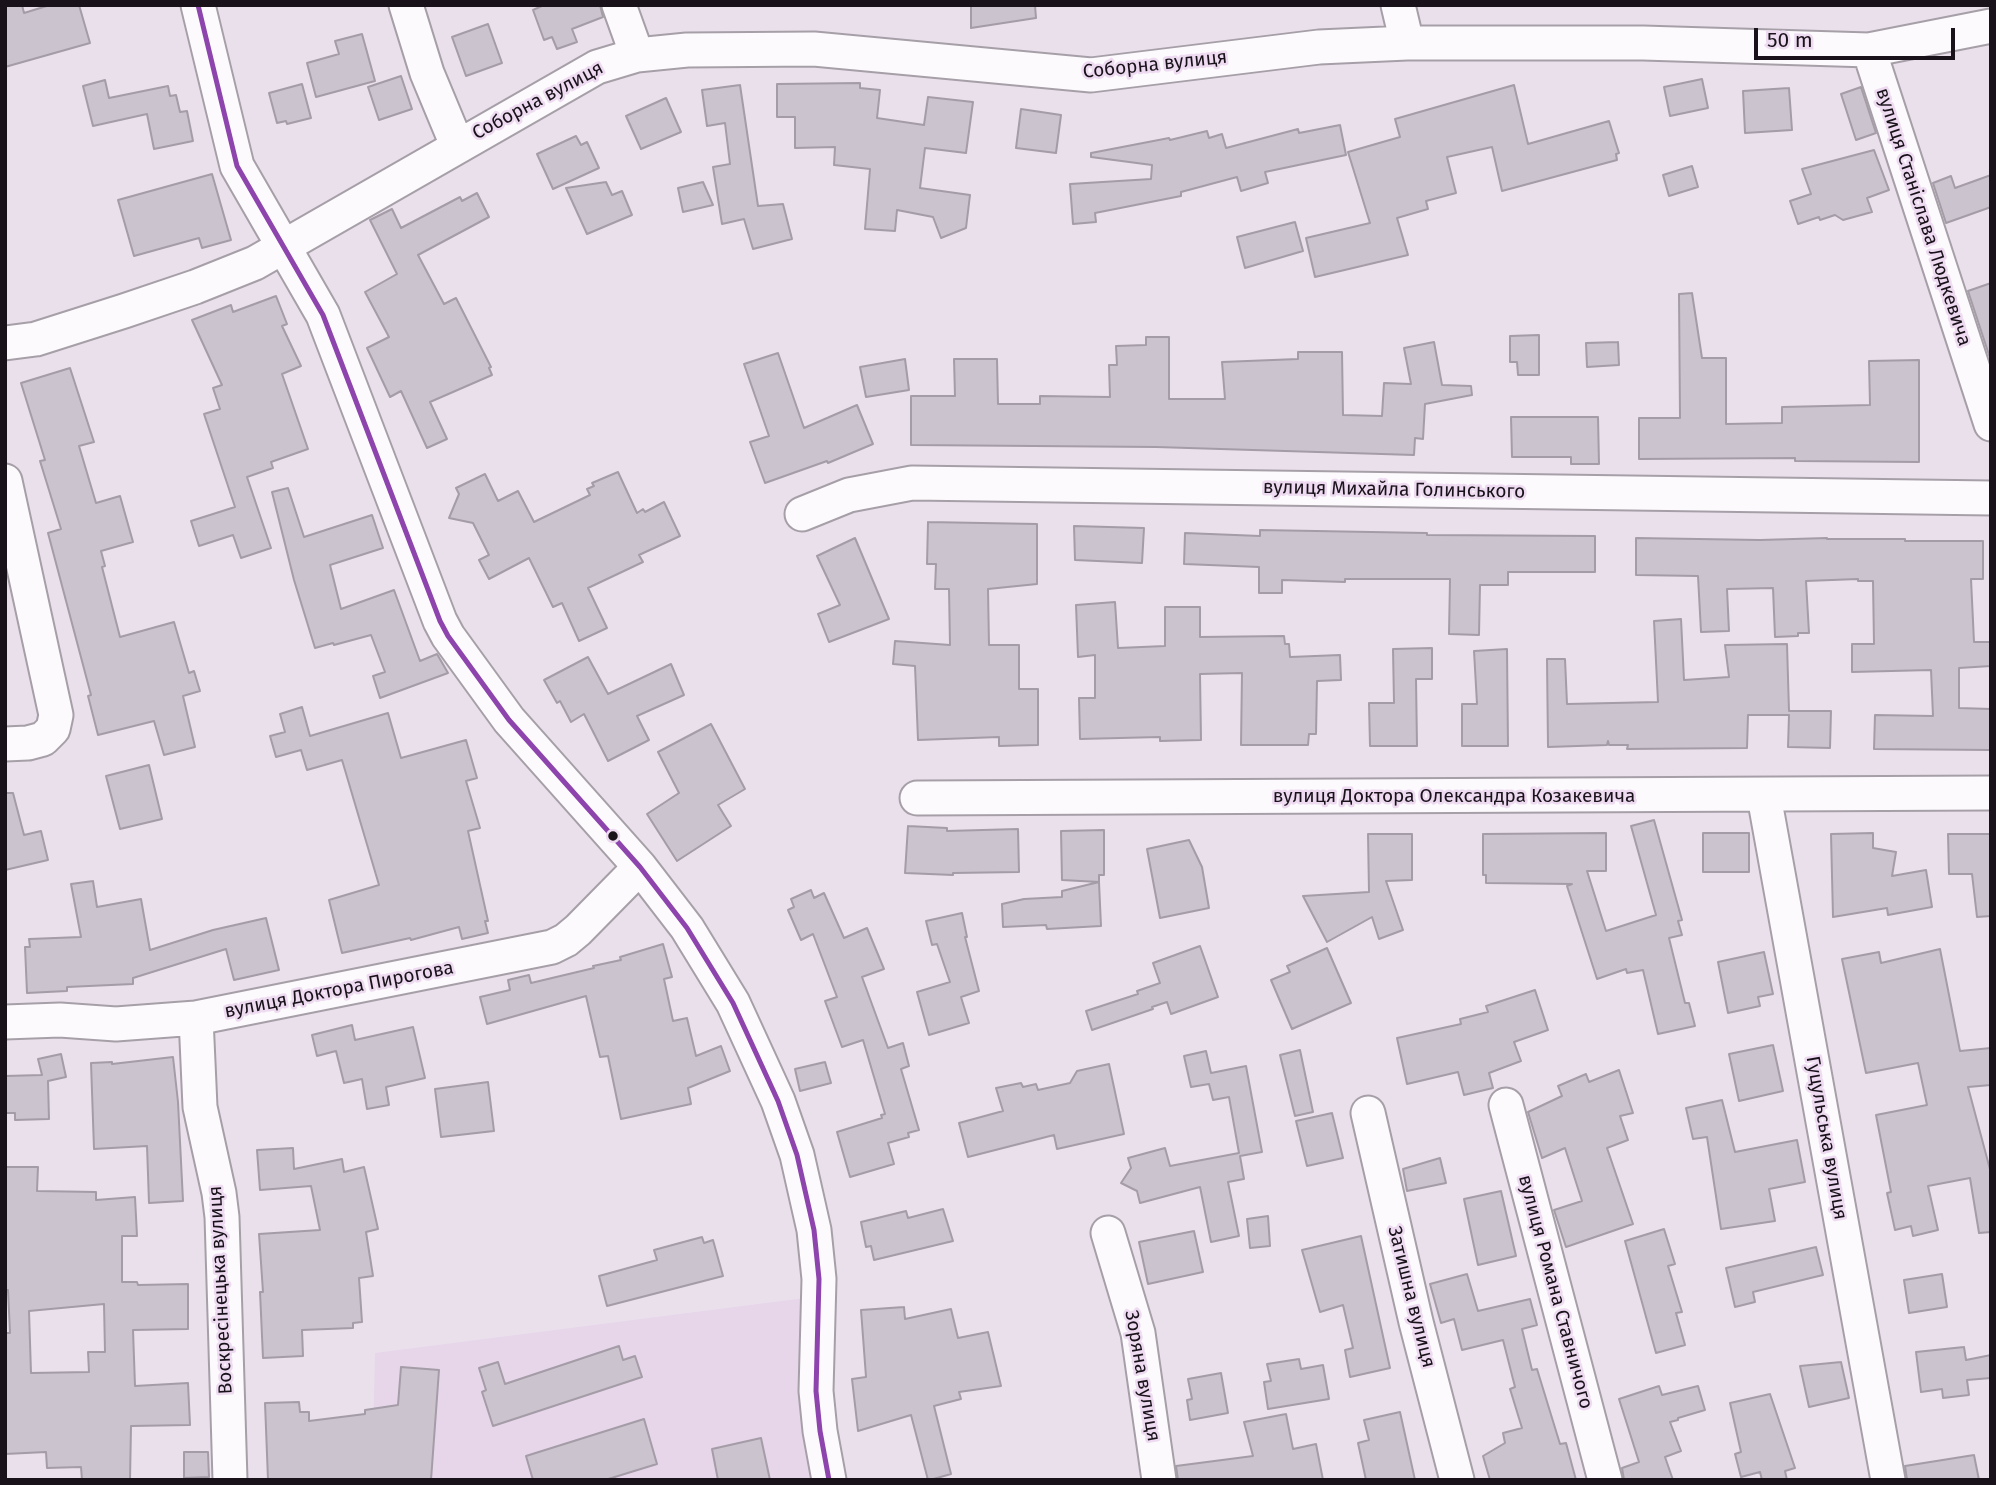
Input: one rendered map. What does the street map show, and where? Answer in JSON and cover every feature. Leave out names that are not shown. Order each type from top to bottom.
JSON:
[{"type":"street","points":[[198,5],[237,166],[323,315],[433,607],[448,636],[509,720],[640,867],[687,928],[733,1003],[778,1101],[797,1155],[814,1230],[819,1279],[816,1391],[829,1480]]},
{"type":"street","points":[[406,5],[428,73],[457,145]]},
{"type":"street","points":[[619,5],[637,55]]},
{"type":"street","points":[[1398,5],[1407,43]]},
{"type":"street","name":"Соборна вулиця","points":[[5,343],[36,339],[195,287],[255,263],[597,67],[637,55],[687,50],[814,49],[1091,75],[1319,47],[1407,43],[1643,43],[1869,50],[1991,26]]},
{"type":"street","name":"вулиця Станіслава Людкевича","points":[[1869,50],[1991,424]]},
{"type":"street","points":[[5,481],[56,715],[53,729],[43,738],[28,743],[5,744]]},
{"type":"street","name":"вулиця Михайла Голинського","points":[[802,514],[849,495],[912,483],[1991,498]]},
{"type":"street","name":"вулиця Доктора Олександра Козакевича","points":[[917,798],[1991,793]]},
{"type":"street","name":"Гуцульська вулиця","points":[[1764,796],[1888,1480]]},
{"type":"street","name":"вулиця Доктора Пирогова","points":[[5,1022],[60,1020],[116,1024],[196,1018],[552,947],[578,930],[640,867]]},
{"type":"street","name":"Воскресінецька вулиця","points":[[196,1018],[200,1107],[222,1217],[230,1480]]},
{"type":"street","name":"вулиця Романа Ставничого","points":[[1506,1104],[1605,1480]]},
{"type":"street","name":"Затишна вулиця","points":[[1368,1113],[1416,1322],[1457,1480]]},
{"type":"street","name":"Зоряна вулиця","points":[[1108,1233],[1138,1333],[1159,1480]]},
{"type":"shaded area","points":[[805,1298],[827,1480],[372,1480],[375,1353]]},
{"type":"building","points":[[5,5],[22,5],[24,13],[50,5],[79,5],[90,43],[5,67]]},
{"type":"building","points":[[544,5],[600,5],[603,17],[572,29],[577,42],[557,49],[552,37],[544,40],[533,10]]},
{"type":"building","points":[[971,5],[1035,5],[1036,18],[971,28]]},
{"type":"building","points":[[488,24],[502,63],[466,76],[452,37]]},
{"type":"building","points":[[362,34],[375,81],[316,97],[307,63],[339,54],[335,41]]},
{"type":"building","points":[[401,76],[412,109],[379,120],[368,87]]},
{"type":"building","points":[[1702,79],[1708,108],[1670,116],[1664,87]]},
{"type":"building","points":[[105,80],[109,98],[168,86],[170,96],[176,95],[180,112],[187,111],[193,141],[154,149],[147,114],[93,126],[83,86]]},
{"type":"building","points":[[860,83],[860,88],[880,90],[877,118],[924,125],[928,97],[973,102],[966,153],[925,148],[920,188],[970,195],[966,228],[941,238],[933,217],[897,210],[895,231],[865,229],[870,169],[834,165],[835,147],[795,148],[795,117],[777,117],[777,84]]},
{"type":"building","points":[[302,84],[311,118],[287,124],[286,121],[277,123],[269,93]]},
{"type":"building","points":[[740,85],[758,206],[783,204],[792,239],[753,249],[744,219],[722,224],[713,167],[730,164],[725,123],[707,126],[702,90]]},
{"type":"building","points":[[1514,85],[1528,144],[1609,121],[1619,153],[1616,154],[1617,160],[1502,191],[1492,147],[1447,157],[1456,193],[1426,201],[1428,209],[1397,218],[1408,255],[1315,277],[1306,238],[1370,223],[1348,152],[1400,137],[1395,119]]},
{"type":"building","points":[[1861,87],[1876,133],[1856,140],[1841,94]]},
{"type":"building","points":[[1789,88],[1792,130],[1745,133],[1743,91]]},
{"type":"building","points":[[666,98],[681,132],[641,149],[626,116]]},
{"type":"building","points":[[1021,109],[1061,115],[1056,153],[1016,148]]},
{"type":"building","points":[[1340,125],[1346,155],[1265,172],[1268,183],[1241,191],[1237,177],[1181,192],[1181,196],[1095,213],[1096,222],[1073,224],[1070,184],[1151,179],[1152,165],[1091,157],[1091,153],[1207,131],[1209,138],[1222,134],[1226,148],[1298,129],[1299,133]]},
{"type":"building","points":[[576,136],[581,145],[587,142],[599,168],[553,189],[537,154]]},
{"type":"building","points":[[1874,150],[1889,190],[1867,198],[1872,212],[1843,220],[1835,215],[1820,220],[1819,217],[1798,224],[1790,201],[1811,194],[1802,169]]},
{"type":"building","points":[[1692,166],[1698,187],[1669,196],[1663,175]]},
{"type":"building","points":[[212,174],[231,240],[202,248],[199,238],[134,256],[118,200]]},
{"type":"building","points":[[1991,175],[1991,207],[1946,223],[1933,183],[1951,176],[1955,188]]},
{"type":"building","points":[[606,182],[612,195],[622,191],[632,215],[587,234],[566,188]]},
{"type":"building","points":[[703,182],[713,205],[683,212],[678,188]]},
{"type":"building","points":[[477,193],[489,217],[418,255],[444,304],[456,298],[491,367],[489,368],[492,375],[430,402],[447,439],[427,448],[401,391],[390,397],[367,348],[389,337],[365,292],[397,274],[370,220],[392,209],[401,228],[460,197],[462,201]]},
{"type":"building","points":[[1295,222],[1303,251],[1245,268],[1237,237]]},
{"type":"building","points":[[1991,283],[1991,361],[1968,291]]},
{"type":"building","points":[[1692,293],[1702,358],[1726,358],[1726,424],[1782,423],[1782,407],[1870,405],[1869,361],[1919,360],[1919,462],[1795,461],[1795,458],[1639,459],[1639,418],[1680,418],[1679,294]]},
{"type":"building","points":[[276,296],[287,324],[282,326],[301,366],[282,374],[308,449],[271,462],[273,468],[247,477],[271,548],[241,558],[233,535],[199,546],[191,521],[235,507],[204,414],[220,409],[213,388],[222,385],[192,320],[231,305],[233,312]]},
{"type":"building","points":[[1539,335],[1539,375],[1518,375],[1517,362],[1510,362],[1510,336]]},
{"type":"building","points":[[1146,337],[1169,337],[1169,399],[1225,399],[1222,362],[1298,359],[1298,352],[1342,352],[1343,415],[1382,416],[1384,383],[1411,384],[1404,348],[1434,342],[1442,385],[1471,386],[1472,395],[1425,404],[1423,439],[1415,438],[1414,455],[1156,447],[911,445],[911,396],[955,396],[954,359],[997,359],[998,404],[1040,404],[1040,396],[1110,397],[1109,365],[1117,365],[1116,346],[1146,345]]},
{"type":"building","points":[[1618,342],[1619,365],[1587,367],[1586,343]]},
{"type":"building","points":[[778,353],[804,428],[857,405],[873,444],[828,463],[827,461],[765,483],[750,442],[769,436],[744,364]]},
{"type":"building","points":[[905,359],[909,390],[866,397],[860,367]]},
{"type":"building","points":[[70,368],[94,442],[79,446],[96,503],[120,496],[133,542],[101,551],[105,566],[102,567],[120,637],[174,622],[189,673],[194,671],[200,691],[183,696],[195,747],[164,755],[154,721],[98,735],[88,696],[91,695],[48,533],[61,529],[40,461],[45,460],[21,383]]},
{"type":"building","points":[[1511,417],[1598,417],[1599,464],[1571,464],[1571,457],[1512,457]]},
{"type":"building","points":[[618,472],[637,513],[664,502],[680,536],[639,555],[643,562],[588,588],[607,628],[579,641],[562,603],[553,607],[529,558],[489,579],[479,560],[489,555],[473,523],[449,518],[459,494],[456,488],[485,474],[498,501],[518,491],[534,522],[590,495],[587,489],[594,486],[592,483]]},
{"type":"building","points":[[288,488],[304,537],[372,515],[383,548],[330,565],[341,609],[394,590],[420,661],[437,654],[448,673],[380,698],[373,676],[385,672],[371,635],[315,648],[294,580],[272,492]]},
{"type":"building","points":[[928,522],[1037,524],[1037,584],[988,589],[989,645],[1019,645],[1019,689],[1038,689],[1038,745],[999,746],[999,737],[918,740],[915,666],[893,664],[895,641],[950,645],[949,589],[935,589],[936,564],[927,564]]},
{"type":"building","points":[[1074,526],[1144,528],[1142,563],[1075,560]]},
{"type":"building","points":[[1260,530],[1595,536],[1595,572],[1508,572],[1508,585],[1480,585],[1479,635],[1449,634],[1450,579],[1345,579],[1345,582],[1282,580],[1282,593],[1259,593],[1259,567],[1184,564],[1185,533],[1260,536]]},
{"type":"building","points":[[855,538],[889,619],[829,642],[818,614],[840,605],[817,556]]},
{"type":"building","points":[[1636,538],[1983,541],[1983,579],[1971,579],[1974,642],[1991,642],[1991,666],[1959,668],[1959,708],[1991,709],[1990,750],[1874,749],[1875,715],[1933,716],[1931,670],[1852,672],[1852,644],[1874,644],[1873,581],[1806,581],[1809,633],[1798,633],[1798,636],[1775,637],[1773,588],[1727,589],[1729,631],[1701,632],[1698,576],[1636,575]]},
{"type":"building","points":[[1115,602],[1118,648],[1165,646],[1165,607],[1200,607],[1200,637],[1284,636],[1285,644],[1289,644],[1290,657],[1340,655],[1341,680],[1317,681],[1316,734],[1309,734],[1308,745],[1241,745],[1242,673],[1200,674],[1201,740],[1160,741],[1160,737],[1080,739],[1079,698],[1095,698],[1095,655],[1078,657],[1076,605]]},
{"type":"building","points":[[1681,619],[1684,680],[1729,677],[1725,645],[1787,644],[1789,711],[1831,711],[1830,748],[1788,747],[1789,715],[1748,715],[1747,748],[1627,749],[1628,745],[1609,745],[1608,741],[1607,745],[1548,747],[1547,659],[1565,659],[1567,704],[1658,702],[1654,621]]},
{"type":"building","points":[[1432,648],[1432,679],[1416,679],[1417,746],[1370,746],[1369,703],[1394,703],[1393,649]]},
{"type":"building","points":[[1507,649],[1508,746],[1462,746],[1462,704],[1477,704],[1474,651]]},
{"type":"building","points":[[588,657],[608,694],[671,664],[684,695],[637,716],[649,740],[608,761],[584,714],[571,722],[560,701],[557,703],[544,680]]},
{"type":"building","points":[[302,707],[310,736],[388,713],[401,758],[466,740],[477,778],[466,781],[480,828],[468,831],[488,921],[485,921],[488,933],[462,939],[459,927],[411,940],[410,938],[342,953],[329,900],[379,885],[342,760],[307,770],[301,750],[276,757],[270,736],[285,732],[280,714]]},
{"type":"building","points":[[711,724],[745,789],[718,805],[731,826],[677,861],[647,814],[679,793],[658,752]]},
{"type":"building","points":[[149,765],[162,819],[120,829],[106,776]]},
{"type":"building","points":[[5,793],[13,793],[24,835],[41,831],[48,860],[5,870]]},
{"type":"building","points":[[1654,820],[1682,920],[1678,921],[1682,935],[1669,938],[1685,1003],[1689,1003],[1695,1026],[1658,1034],[1643,970],[1627,973],[1626,969],[1597,979],[1567,886],[1572,884],[1486,883],[1486,875],[1483,875],[1483,834],[1606,833],[1606,871],[1587,871],[1606,931],[1656,915],[1631,826]]},
{"type":"building","points":[[908,826],[947,828],[947,831],[1018,829],[1019,872],[953,875],[905,873]]},
{"type":"building","points":[[1104,830],[1104,875],[1099,875],[1099,882],[1062,880],[1061,831]]},
{"type":"building","points":[[1703,833],[1749,833],[1749,872],[1703,872]]},
{"type":"building","points":[[1873,833],[1873,848],[1896,852],[1892,876],[1926,870],[1932,907],[1888,915],[1887,908],[1833,917],[1831,834]]},
{"type":"building","points":[[1368,834],[1412,834],[1412,880],[1386,881],[1403,930],[1379,939],[1372,917],[1327,942],[1303,896],[1369,892]]},
{"type":"building","points":[[1948,834],[1991,834],[1991,916],[1977,917],[1972,874],[1949,874]]},
{"type":"building","points":[[1189,840],[1202,867],[1209,908],[1160,918],[1147,849]]},
{"type":"building","points":[[93,881],[97,907],[141,899],[150,950],[213,930],[266,918],[279,970],[234,980],[226,949],[133,978],[133,984],[67,987],[67,991],[27,993],[25,947],[30,947],[29,939],[81,937],[71,884]]},
{"type":"building","points":[[1099,882],[1101,926],[1047,929],[1046,925],[1003,927],[1002,904],[1024,899],[1062,897],[1062,891]]},
{"type":"building","points":[[811,890],[814,898],[824,893],[844,938],[867,928],[884,969],[862,977],[888,1048],[903,1043],[909,1066],[901,1069],[919,1130],[908,1133],[909,1137],[888,1143],[894,1164],[850,1177],[837,1132],[882,1118],[881,1115],[885,1114],[863,1040],[842,1047],[825,1001],[837,997],[813,934],[801,940],[788,910],[794,907],[791,899]]},
{"type":"building","points":[[962,913],[965,937],[979,991],[961,997],[969,1023],[929,1035],[917,992],[950,982],[937,944],[932,945],[926,921]]},
{"type":"building","points":[[663,944],[672,977],[664,979],[673,1021],[687,1018],[696,1056],[721,1046],[730,1071],[688,1088],[691,1104],[621,1119],[608,1056],[600,1057],[586,996],[487,1024],[480,997],[510,990],[508,980],[529,975],[531,983],[594,968],[593,966],[621,960],[620,957]]},
{"type":"building","points":[[1200,946],[1218,997],[1171,1014],[1167,1002],[1092,1030],[1086,1011],[1138,994],[1137,991],[1160,983],[1153,963]]},
{"type":"building","points":[[1327,948],[1351,1003],[1292,1029],[1271,980],[1290,972],[1287,966]]},
{"type":"building","points":[[1940,949],[1960,1051],[1991,1048],[1991,1085],[1968,1087],[1991,1173],[1991,1232],[1979,1233],[1970,1178],[1928,1186],[1938,1230],[1913,1236],[1911,1226],[1895,1230],[1887,1193],[1891,1192],[1876,1115],[1927,1105],[1918,1063],[1866,1073],[1842,959],[1879,952],[1881,963]]},
{"type":"building","points":[[1764,952],[1773,994],[1758,997],[1760,1006],[1728,1013],[1718,962]]},
{"type":"building","points":[[1535,990],[1548,1030],[1514,1042],[1521,1061],[1489,1073],[1493,1088],[1464,1095],[1458,1072],[1407,1084],[1397,1038],[1461,1024],[1460,1019],[1488,1012],[1486,1006]]},
{"type":"building","points":[[352,1025],[355,1040],[413,1027],[425,1078],[386,1087],[389,1105],[367,1109],[362,1079],[344,1083],[336,1051],[317,1056],[312,1035]]},
{"type":"building","points":[[1773,1045],[1783,1091],[1739,1101],[1729,1054]]},
{"type":"building","points":[[1300,1050],[1313,1112],[1295,1116],[1280,1055]]},
{"type":"building","points":[[1206,1051],[1211,1073],[1246,1066],[1262,1152],[1240,1156],[1244,1179],[1228,1182],[1239,1236],[1211,1242],[1200,1187],[1140,1203],[1137,1191],[1121,1183],[1131,1168],[1128,1158],[1165,1148],[1170,1166],[1239,1153],[1229,1097],[1213,1100],[1209,1084],[1191,1087],[1184,1056]]},
{"type":"building","points":[[61,1054],[66,1077],[48,1081],[49,1119],[15,1120],[15,1113],[5,1113],[5,1076],[42,1075],[38,1059]]},
{"type":"building","points":[[173,1057],[183,1201],[149,1203],[147,1146],[94,1149],[91,1063],[112,1064]]},
{"type":"building","points":[[825,1062],[831,1083],[800,1091],[795,1069]]},
{"type":"building","points":[[1109,1064],[1124,1134],[1057,1149],[1054,1135],[968,1157],[959,1123],[1003,1111],[996,1088],[1021,1083],[1023,1087],[1036,1084],[1038,1090],[1070,1083],[1077,1071]]},
{"type":"building","points":[[1619,1070],[1633,1113],[1620,1116],[1628,1140],[1607,1148],[1633,1224],[1566,1247],[1554,1210],[1582,1201],[1565,1148],[1542,1158],[1528,1112],[1562,1096],[1558,1086],[1586,1074],[1589,1082]]},
{"type":"building","points":[[488,1082],[494,1131],[441,1137],[435,1089]]},
{"type":"building","points":[[1722,1100],[1735,1152],[1797,1140],[1805,1182],[1769,1189],[1775,1221],[1721,1229],[1707,1137],[1693,1139],[1686,1108]]},
{"type":"building","points":[[1332,1113],[1343,1158],[1307,1166],[1296,1121]]},
{"type":"building","points":[[293,1148],[294,1169],[342,1159],[344,1172],[364,1167],[378,1229],[366,1232],[373,1276],[359,1278],[362,1322],[353,1323],[353,1328],[302,1330],[303,1356],[263,1358],[260,1292],[263,1292],[259,1234],[320,1230],[311,1186],[260,1190],[257,1150]]},
{"type":"building","points":[[1440,1158],[1446,1183],[1407,1191],[1403,1169]]},
{"type":"building","points":[[5,1167],[38,1167],[37,1191],[96,1192],[96,1200],[135,1197],[137,1236],[122,1236],[122,1282],[137,1282],[138,1285],[188,1284],[188,1329],[133,1330],[135,1386],[188,1383],[190,1425],[131,1426],[130,1480],[82,1480],[81,1467],[47,1468],[46,1452],[5,1454],[5,1333],[10,1333],[8,1290],[5,1290]],"holes":[[[104,1304],[105,1352],[88,1352],[89,1372],[31,1373],[29,1311]]]},
{"type":"building","points":[[1501,1191],[1516,1256],[1478,1265],[1464,1199]]},
{"type":"building","points":[[943,1209],[953,1241],[874,1260],[871,1246],[866,1247],[861,1222],[906,1211],[908,1218]]},
{"type":"building","points":[[1268,1216],[1270,1246],[1250,1248],[1247,1219]]},
{"type":"building","points":[[1664,1229],[1675,1264],[1668,1266],[1682,1312],[1676,1313],[1685,1345],[1656,1353],[1625,1241]]},
{"type":"building","points":[[1194,1231],[1203,1272],[1148,1284],[1139,1242]]},
{"type":"building","points":[[1361,1236],[1390,1368],[1350,1377],[1345,1350],[1353,1348],[1343,1305],[1320,1312],[1302,1250]]},
{"type":"building","points":[[702,1237],[704,1243],[713,1240],[723,1276],[607,1306],[599,1276],[657,1260],[654,1250]]},
{"type":"building","points":[[1816,1247],[1823,1275],[1753,1292],[1755,1302],[1735,1307],[1726,1268]]},
{"type":"building","points":[[1467,1274],[1478,1311],[1530,1299],[1537,1325],[1522,1329],[1532,1370],[1537,1369],[1560,1444],[1566,1443],[1576,1480],[1490,1480],[1483,1456],[1505,1443],[1503,1433],[1522,1428],[1510,1389],[1515,1387],[1503,1340],[1462,1350],[1454,1319],[1441,1323],[1430,1284]]},
{"type":"building","points":[[1942,1274],[1947,1307],[1909,1313],[1904,1280]]},
{"type":"building","points":[[904,1307],[905,1319],[951,1309],[958,1338],[988,1332],[1001,1386],[959,1392],[961,1399],[934,1406],[951,1474],[930,1480],[911,1415],[858,1431],[852,1379],[866,1377],[861,1310]]},
{"type":"building","points":[[619,1346],[623,1360],[635,1356],[642,1377],[493,1426],[482,1392],[486,1390],[479,1368],[498,1362],[505,1384]]},
{"type":"building","points":[[1964,1347],[1966,1360],[1991,1355],[1991,1378],[1967,1380],[1969,1395],[1943,1398],[1942,1389],[1921,1392],[1916,1352]]},
{"type":"building","points":[[1299,1359],[1301,1369],[1323,1365],[1329,1399],[1268,1409],[1264,1382],[1271,1381],[1267,1364]]},
{"type":"building","points":[[1841,1362],[1849,1398],[1809,1407],[1800,1366]]},
{"type":"building","points":[[401,1367],[439,1370],[431,1480],[268,1480],[265,1403],[299,1402],[300,1412],[309,1412],[309,1421],[365,1414],[365,1410],[398,1405]]},
{"type":"building","points":[[1221,1373],[1228,1413],[1190,1420],[1187,1400],[1192,1399],[1188,1379]]},
{"type":"building","points":[[1659,1386],[1662,1395],[1698,1386],[1705,1410],[1670,1422],[1681,1451],[1665,1457],[1673,1480],[1624,1480],[1622,1468],[1639,1462],[1619,1399]]},
{"type":"building","points":[[1770,1394],[1795,1468],[1785,1471],[1787,1480],[1762,1480],[1760,1472],[1741,1477],[1735,1454],[1741,1452],[1730,1403]]},
{"type":"building","points":[[1400,1412],[1415,1480],[1366,1480],[1358,1443],[1369,1440],[1364,1420]]},
{"type":"building","points":[[1286,1414],[1293,1449],[1316,1444],[1323,1480],[1178,1480],[1176,1466],[1253,1456],[1244,1422]]},
{"type":"building","points":[[644,1419],[657,1464],[605,1480],[533,1480],[526,1456]]},
{"type":"building","points":[[761,1438],[770,1480],[718,1480],[712,1449]]},
{"type":"building","points":[[184,1452],[208,1452],[209,1477],[184,1478]]},
{"type":"building","points":[[1974,1455],[1979,1480],[1907,1480],[1905,1466]]},
{"type":"transit line","points":[[198,5],[237,166],[323,315],[440,621],[509,720],[640,867],[687,928],[733,1003],[778,1101],[797,1155],[814,1230],[819,1279],[816,1391],[829,1480]]}]
